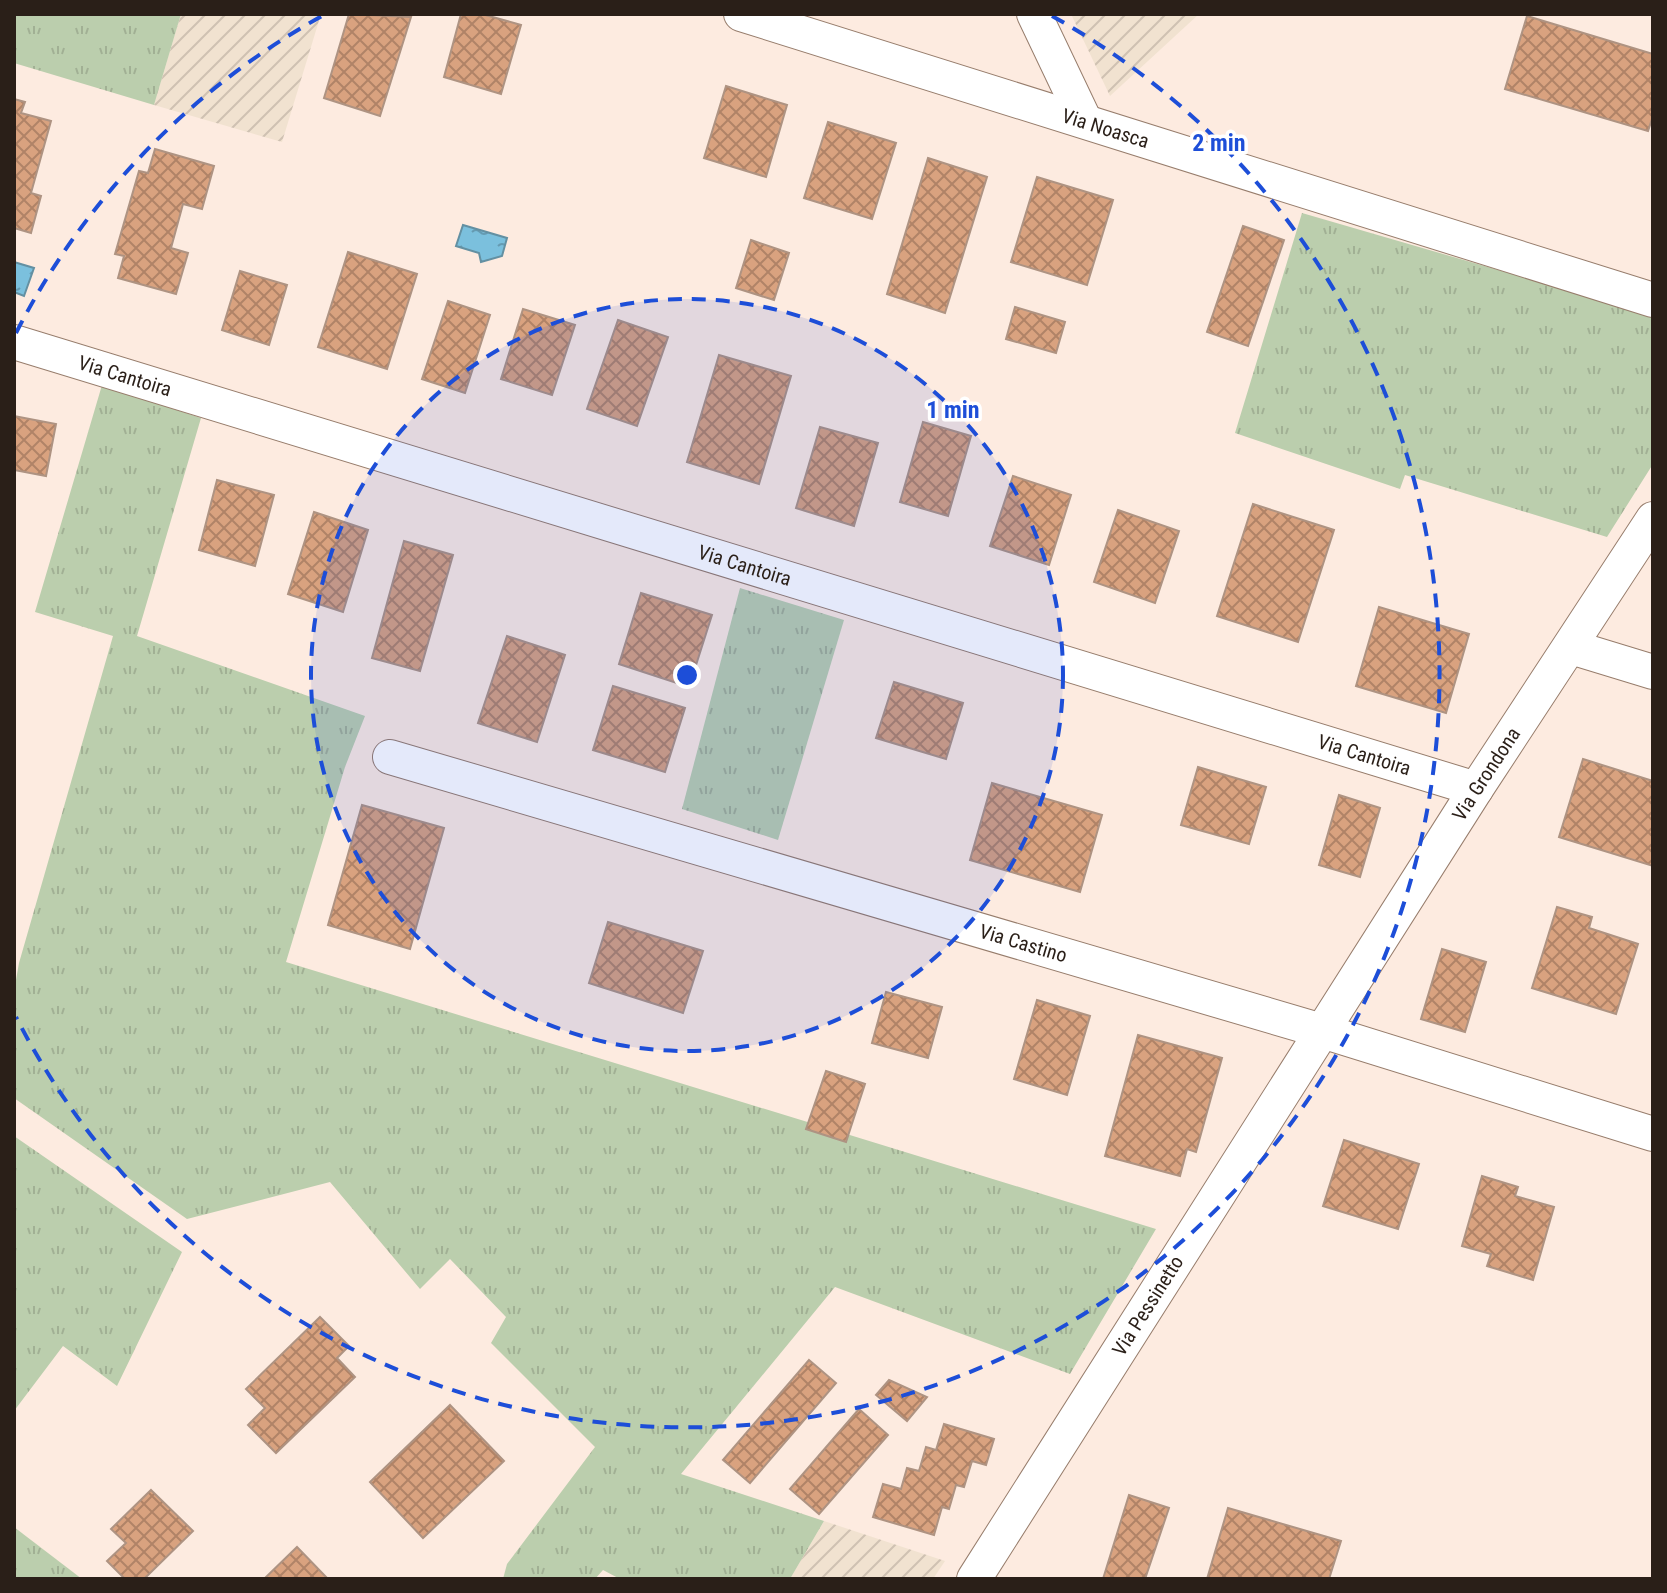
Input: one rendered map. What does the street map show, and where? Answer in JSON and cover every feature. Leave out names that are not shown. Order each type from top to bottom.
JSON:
[{"type":"street","name":"Via Noasca","points":[[741,14],[1084,119],[1653,300]]},
{"type":"street","points":[[1034,14],[1084,119]]},
{"type":"street","name":"Via Cantoira","points":[[14,342],[1476,789]]},
{"type":"street","name":"Via Grondona","points":[[1322,1031],[1653,519]]},
{"type":"street","points":[[1571,647],[1653,672]]},
{"type":"street","name":"Via Castino","points":[[390,757],[1322,1031],[1653,1134]]},
{"type":"street","name":"Via Pessinetto","points":[[974,1579],[1322,1031]]},
{"type":"shaded area","points":[[181,14],[321,14],[282,142],[154,105]]},
{"type":"shaded area","points":[[1071,14],[1199,14],[1110,96]]},
{"type":"shaded area","points":[[824,1521],[945,1561],[933,1579],[790,1579]]},
{"type":"green space","points":[[14,14],[181,14],[154,105],[14,63]]},
{"type":"green space","points":[[1302,213],[1653,315],[1653,464],[1607,537],[1405,475],[1400,489],[1235,433]]},
{"type":"green space","points":[[102,385],[201,418],[137,636],[365,716],[345,767],[286,962],[1156,1229],[1070,1374],[835,1287],[681,1474],[824,1521],[790,1579],[620,1579],[603,1570],[595,1579],[503,1579],[507,1564],[595,1447],[491,1343],[506,1317],[450,1259],[420,1289],[330,1182],[187,1219],[14,1098],[14,991],[19,963],[113,636],[35,612]]},
{"type":"green space","points":[[740,588],[844,620],[778,840],[682,809]]},
{"type":"green space","points":[[14,1136],[182,1252],[117,1386],[63,1346],[14,1411]]},
{"type":"green space","points":[[14,1527],[82,1579],[14,1579]]},
{"type":"water","points":[[463,225],[507,238],[502,256],[481,262],[479,253],[456,246]]},
{"type":"water","points":[[14,262],[34,268],[24,296],[14,292]]},
{"type":"building","points":[[349,14],[411,17],[380,116],[324,98]]},
{"type":"building","points":[[461,14],[482,14],[521,25],[501,94],[444,77]]},
{"type":"building","points":[[1527,16],[1653,54],[1653,116],[1648,131],[1505,89]]},
{"type":"building","points":[[726,86],[787,105],[766,177],[704,158]]},
{"type":"building","points":[[14,99],[25,102],[21,113],[51,121],[31,193],[41,196],[31,233],[14,228]]},
{"type":"building","points":[[828,122],[896,143],[872,219],[804,198]]},
{"type":"building","points":[[155,149],[214,166],[202,209],[183,204],[171,248],[188,253],[176,294],[118,278],[124,256],[115,254],[139,171],[148,173]]},
{"type":"building","points":[[928,158],[987,177],[945,313],[887,294]]},
{"type":"building","points":[[1037,177],[1113,200],[1087,285],[1011,262]]},
{"type":"building","points":[[1243,226],[1284,240],[1248,346],[1207,332]]},
{"type":"building","points":[[751,240],[789,253],[774,300],[736,288]]},
{"type":"building","points":[[348,252],[417,274],[387,369],[318,347]]},
{"type":"building","points":[[240,271],[287,285],[269,345],[222,330]]},
{"type":"building","points":[[448,301],[490,315],[465,393],[422,379]]},
{"type":"building","points":[[1015,307],[1065,322],[1056,353],[1006,339]]},
{"type":"building","points":[[523,309],[575,325],[552,395],[501,379]]},
{"type":"building","points":[[618,320],[668,337],[637,426],[587,409]]},
{"type":"building","points":[[719,355],[791,376],[759,484],[687,462]]},
{"type":"building","points":[[14,416],[56,424],[46,476],[14,470]]},
{"type":"building","points":[[923,422],[971,436],[948,516],[900,502]]},
{"type":"building","points":[[820,427],[878,443],[854,526],[796,508]]},
{"type":"building","points":[[1013,476],[1071,495],[1049,565],[990,546]]},
{"type":"building","points":[[217,480],[274,495],[255,566],[199,550]]},
{"type":"building","points":[[1253,504],[1334,530],[1298,642],[1217,616]]},
{"type":"building","points":[[1118,510],[1179,531],[1155,603],[1094,582]]},
{"type":"building","points":[[314,512],[368,530],[343,612],[288,594]]},
{"type":"building","points":[[404,541],[453,555],[420,671],[372,658]]},
{"type":"building","points":[[641,593],[712,615],[689,687],[619,664]]},
{"type":"building","points":[[1379,607],[1469,634],[1446,713],[1356,686]]},
{"type":"building","points":[[507,636],[565,655],[537,742],[478,723]]},
{"type":"building","points":[[894,682],[963,703],[946,759],[876,738]]},
{"type":"building","points":[[613,686],[685,708],[665,772],[593,750]]},
{"type":"building","points":[[1583,759],[1653,781],[1653,866],[1559,837]]},
{"type":"building","points":[[1198,767],[1266,787],[1249,844],[1181,825]]},
{"type":"building","points":[[992,783],[1102,815],[1080,892],[970,860]]},
{"type":"building","points":[[1339,795],[1380,808],[1360,877],[1319,865]]},
{"type":"building","points":[[362,805],[444,828],[410,949],[328,925]]},
{"type":"building","points":[[1557,907],[1592,917],[1589,928],[1638,944],[1616,1014],[1532,988]]},
{"type":"building","points":[[608,922],[703,951],[683,1013],[589,983]]},
{"type":"building","points":[[1442,949],[1486,962],[1465,1032],[1421,1019]]},
{"type":"building","points":[[886,992],[942,1007],[928,1058],[872,1043]]},
{"type":"building","points":[[1037,1000],[1090,1016],[1067,1095],[1014,1079]]},
{"type":"building","points":[[1138,1035],[1222,1058],[1196,1152],[1187,1149],[1180,1176],[1105,1156]]},
{"type":"building","points":[[826,1071],[865,1084],[846,1142],[806,1129]]},
{"type":"building","points":[[1344,1140],[1419,1164],[1398,1229],[1323,1206]]},
{"type":"building","points":[[1482,1176],[1518,1187],[1515,1196],[1554,1207],[1533,1280],[1487,1266],[1491,1254],[1462,1246]]},
{"type":"building","points":[[320,1317],[349,1346],[337,1358],[355,1377],[276,1453],[248,1425],[265,1408],[246,1389]]},
{"type":"building","points":[[809,1360],[836,1383],[750,1483],[723,1460]]},
{"type":"building","points":[[889,1380],[927,1397],[907,1421],[876,1395]]},
{"type":"building","points":[[450,1405],[504,1461],[423,1538],[370,1482]]},
{"type":"building","points":[[859,1409],[888,1435],[819,1514],[790,1489]]},
{"type":"building","points":[[944,1424],[994,1439],[986,1465],[972,1461],[964,1487],[956,1485],[949,1509],[942,1507],[934,1535],[873,1517],[883,1484],[901,1489],[907,1468],[919,1471],[926,1447],[936,1450]]},
{"type":"building","points":[[151,1490],[193,1531],[144,1579],[125,1579],[107,1561],[126,1543],[111,1529]]},
{"type":"building","points":[[1129,1495],[1169,1508],[1145,1579],[1103,1579]]},
{"type":"building","points":[[1228,1508],[1341,1541],[1329,1579],[1207,1579]]},
{"type":"building","points":[[297,1547],[328,1579],[264,1579]]}]
